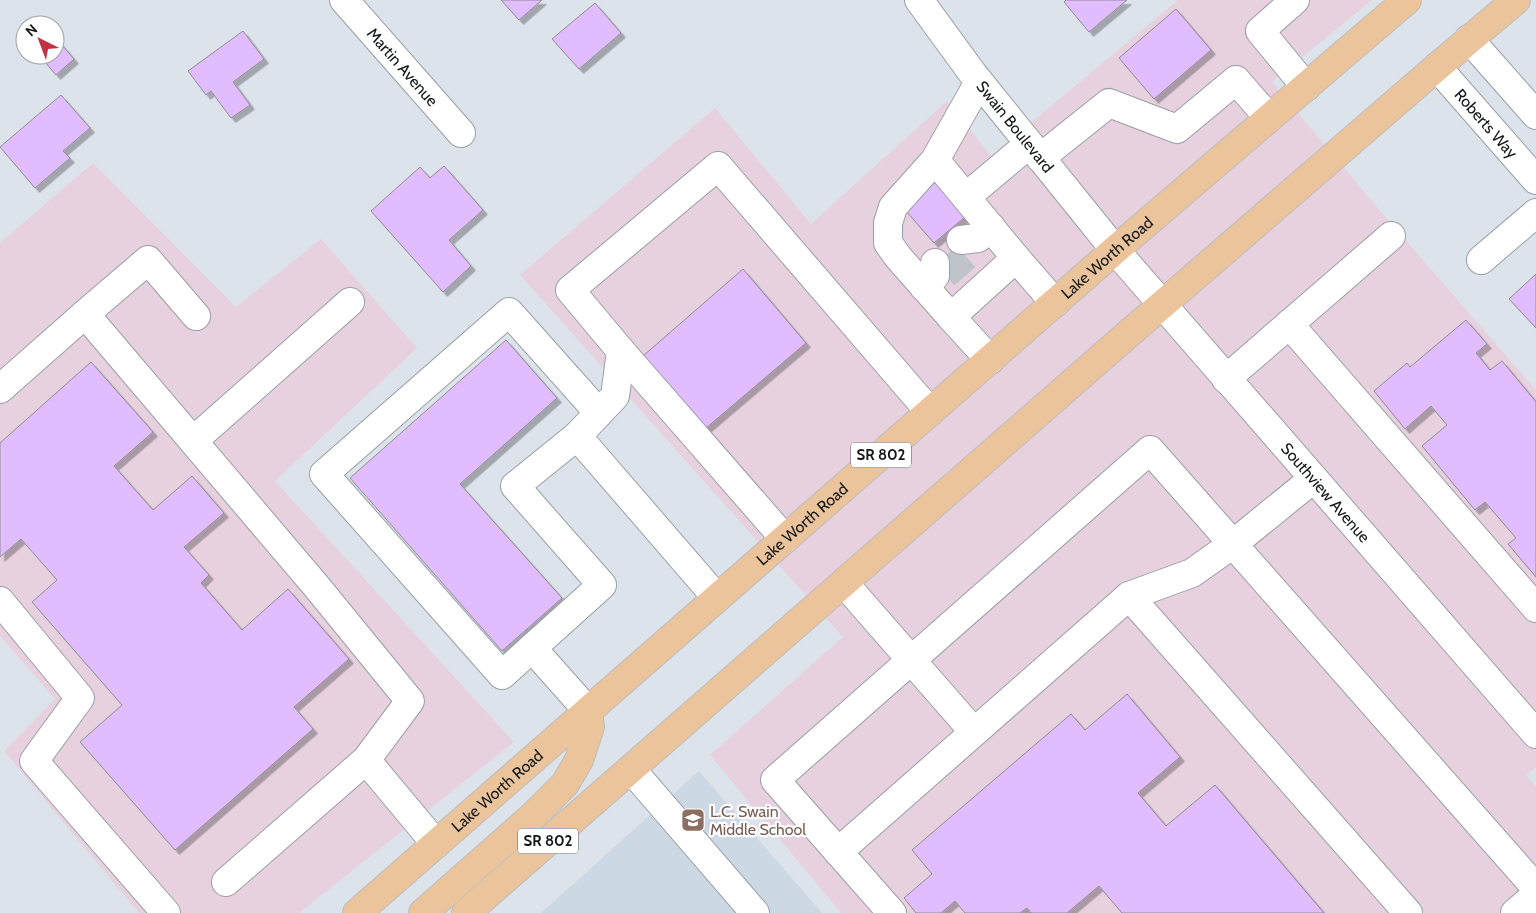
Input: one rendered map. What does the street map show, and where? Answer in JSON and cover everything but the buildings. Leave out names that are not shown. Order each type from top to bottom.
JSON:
[{"type":"main road","name":"Lake Worth Road","points":[[357,913],[1115,250],[1407,0]]},
{"type":"main road","name":"SR 802","points":[[466,913],[1469,38],[1516,0]]},
{"type":"main road","points":[[423,913],[534,815],[565,784],[579,760],[590,727],[588,711]]},
{"type":"street","name":"Martin Avenue","points":[[344,0],[461,133]]},
{"type":"street","name":"Swain Boulevard","points":[[919,0],[979,82],[1115,250]]},
{"type":"street","points":[[1295,0],[1260,31],[1306,87]]},
{"type":"street","points":[[1469,38],[1536,115]]},
{"type":"street","name":"Roberts Way","points":[[1437,67],[1536,180]]},
{"type":"street","points":[[966,197],[1109,103],[1178,130],[1236,80],[1268,118]]},
{"type":"street","points":[[979,82],[935,160],[893,207],[888,224],[888,243],[898,257],[935,275],[951,317],[990,360]]},
{"type":"street","points":[[935,160],[966,197],[975,239],[1016,258],[1055,303]]},
{"type":"street","points":[[786,539],[570,290],[718,166],[930,412]]},
{"type":"street","points":[[1481,260],[1536,213]]},
{"type":"street","points":[[1226,379],[1391,236]]},
{"type":"street","name":"Southview Avenue","points":[[1115,250],[1313,479],[1533,726]]},
{"type":"street","points":[[951,317],[1016,258]]},
{"type":"street","points":[[0,388],[148,260],[196,316]]},
{"type":"street","points":[[193,441],[350,302]]},
{"type":"street","points":[[599,413],[509,312],[324,474],[502,675],[602,586],[515,486],[577,436],[599,413],[615,396],[621,350]]},
{"type":"street","points":[[84,314],[193,441],[410,701],[366,760],[226,882]]},
{"type":"street","points":[[1289,324],[1536,608]]},
{"type":"street","points":[[577,436],[717,598]]},
{"type":"street","points":[[892,913],[775,780],[1150,450],[1536,888]]},
{"type":"street","points":[[838,852],[1129,596],[1192,572],[1233,544],[1313,479]]},
{"type":"street","points":[[844,583],[974,732]]},
{"type":"street","points":[[1129,596],[1408,913]]},
{"type":"street","points":[[0,601],[80,698],[34,761],[166,913]]},
{"type":"street","points":[[532,648],[588,711]]},
{"type":"street","points":[[366,760],[436,844]]},
{"type":"street","points":[[630,769],[755,913]]},
{"type":"street","points":[[1515,913],[1536,895]]},
{"type":"shaded area","points":[[1178,0],[1372,0],[1272,82],[1375,205],[1536,390],[1536,767],[1526,775],[1536,787],[1536,913],[841,913],[710,755],[843,637],[520,275],[715,108],[811,224],[947,101],[991,156]]},
{"type":"shaded area","points":[[93,163],[236,307],[321,239],[417,348],[275,481],[514,742],[299,913],[139,913],[4,751],[55,699],[0,636],[0,243]]},
{"type":"shaded area","name":"L.C. Swain Middle School","points":[[699,771],[822,913],[541,913]]},
{"type":"tunnel","points":[[945,275],[971,252]]},
{"type":"place","name":"L.C. Swain Middle School","points":[[693,820]]}]
